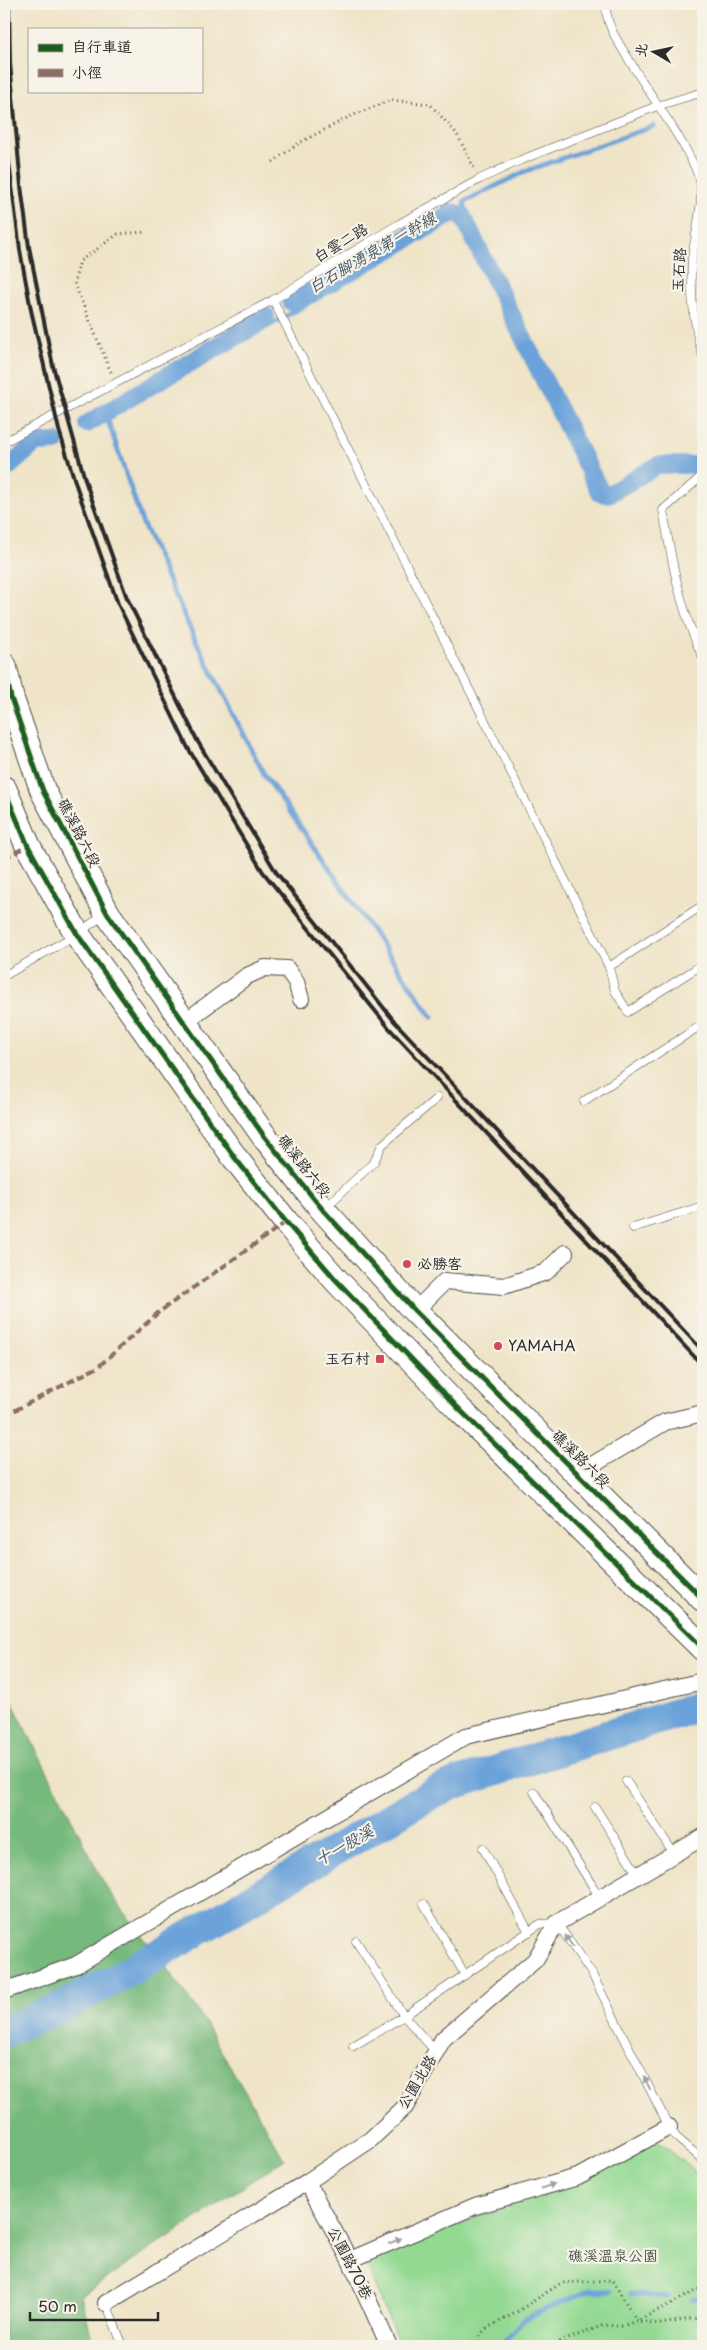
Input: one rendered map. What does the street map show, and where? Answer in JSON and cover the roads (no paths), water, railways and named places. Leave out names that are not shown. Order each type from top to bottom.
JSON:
[{"type":"main road","name":"礁溪路六段","points":[[4,666],[11,698],[43,790],[107,913],[264,1136],[323,1210],[415,1312],[703,1599]]},
{"type":"main road","points":[[4,789],[28,846],[77,934],[235,1158],[286,1222],[336,1280],[460,1410],[703,1648]]},
{"type":"street","points":[[183,1023],[248,976],[265,968],[287,969],[296,982],[301,999]]},
{"type":"street","points":[[415,1312],[445,1282],[504,1286],[546,1272],[565,1253]]},
{"type":"street","points":[[577,1474],[665,1422],[703,1413]]},
{"type":"street","points":[[4,1991],[76,1965],[466,1736],[703,1681]]},
{"type":"street","name":"公園北路","points":[[106,2303],[307,2182],[370,2140],[405,2108],[443,2039],[535,1960],[557,1923],[703,1837]]},
{"type":"street","points":[[350,2260],[476,2206],[578,2177],[669,2127]]},
{"type":"street","name":"公園路70巷","points":[[307,2182],[350,2260],[390,2346]]},
{"type":"lane","name":"玉石路","points":[[606,4],[614,35],[700,178],[700,217],[693,257],[690,296],[703,357]]},
{"type":"lane","name":"白雲二路","points":[[4,442],[274,300],[399,224],[480,179],[521,160],[657,106],[703,92]]},
{"type":"lane","points":[[274,300],[609,967],[615,991],[628,1012],[703,964]]},
{"type":"lane","points":[[703,475],[663,510],[673,570],[691,632],[703,658]]},
{"type":"lane","points":[[609,967],[703,905]]},
{"type":"lane","points":[[4,976],[77,934],[107,913]]},
{"type":"lane","points":[[584,1101],[703,1024]]},
{"type":"lane","points":[[323,1210],[374,1162],[382,1144],[437,1098]]},
{"type":"lane","points":[[634,1228],[703,1206]]},
{"type":"lane","points":[[626,1781],[674,1854]]},
{"type":"lane","points":[[534,1792],[600,1898]]},
{"type":"lane","points":[[595,1807],[638,1875]]},
{"type":"lane","points":[[483,1848],[529,1932]]},
{"type":"lane","points":[[424,1904],[465,1975]]},
{"type":"lane","points":[[353,2046],[404,2016],[540,1924],[557,1923],[592,1974],[669,2127],[676,2137],[702,2159]]},
{"type":"lane","points":[[356,1941],[404,2016],[435,2051]]},
{"type":"lane","points":[[106,2303],[123,2346]]},
{"type":"waterway","name":"白石腳湧泉第一幹線","points":[[102,414],[107,418],[467,213],[464,202],[526,171],[654,126]]},
{"type":"waterway","points":[[291,302],[453,212],[462,215],[600,493],[609,494],[658,465],[703,465]]},
{"type":"waterway","points":[[467,213],[609,494]]},
{"type":"waterway","points":[[87,424],[266,316]]},
{"type":"waterway","points":[[107,418],[142,522],[193,635],[264,774],[432,1017]]},
{"type":"waterway","points":[[4,471],[36,443],[56,442]]},
{"type":"waterway","name":"十一股溪","points":[[4,2032],[68,2004],[112,1981],[433,1793],[454,1784],[703,1705]]},
{"type":"waterway","points":[[501,2346],[524,2319],[590,2290],[611,2291]]},
{"type":"waterway","points":[[631,2294],[668,2297]]},
{"type":"waterway","points":[[692,2299],[703,2297]]},
{"type":"railway","points":[[9,4],[10,63],[21,186],[29,247],[53,366],[86,483],[127,598],[198,742],[276,872],[395,1022],[703,1351]]},
{"type":"railway","points":[[4,123],[20,250],[31,310],[59,430],[77,488],[118,604],[188,748],[263,872],[389,1028],[703,1366]]},
{"type":"place","name":"必勝客","points":[[407,1264]]},
{"type":"place","name":"YAMAHA","points":[[498,1346]]},
{"type":"place","name":"玉石村","points":[[380,1359]]},
{"type":"park label","name":"礁溪溫泉公園","points":[[613,2256]]}]
